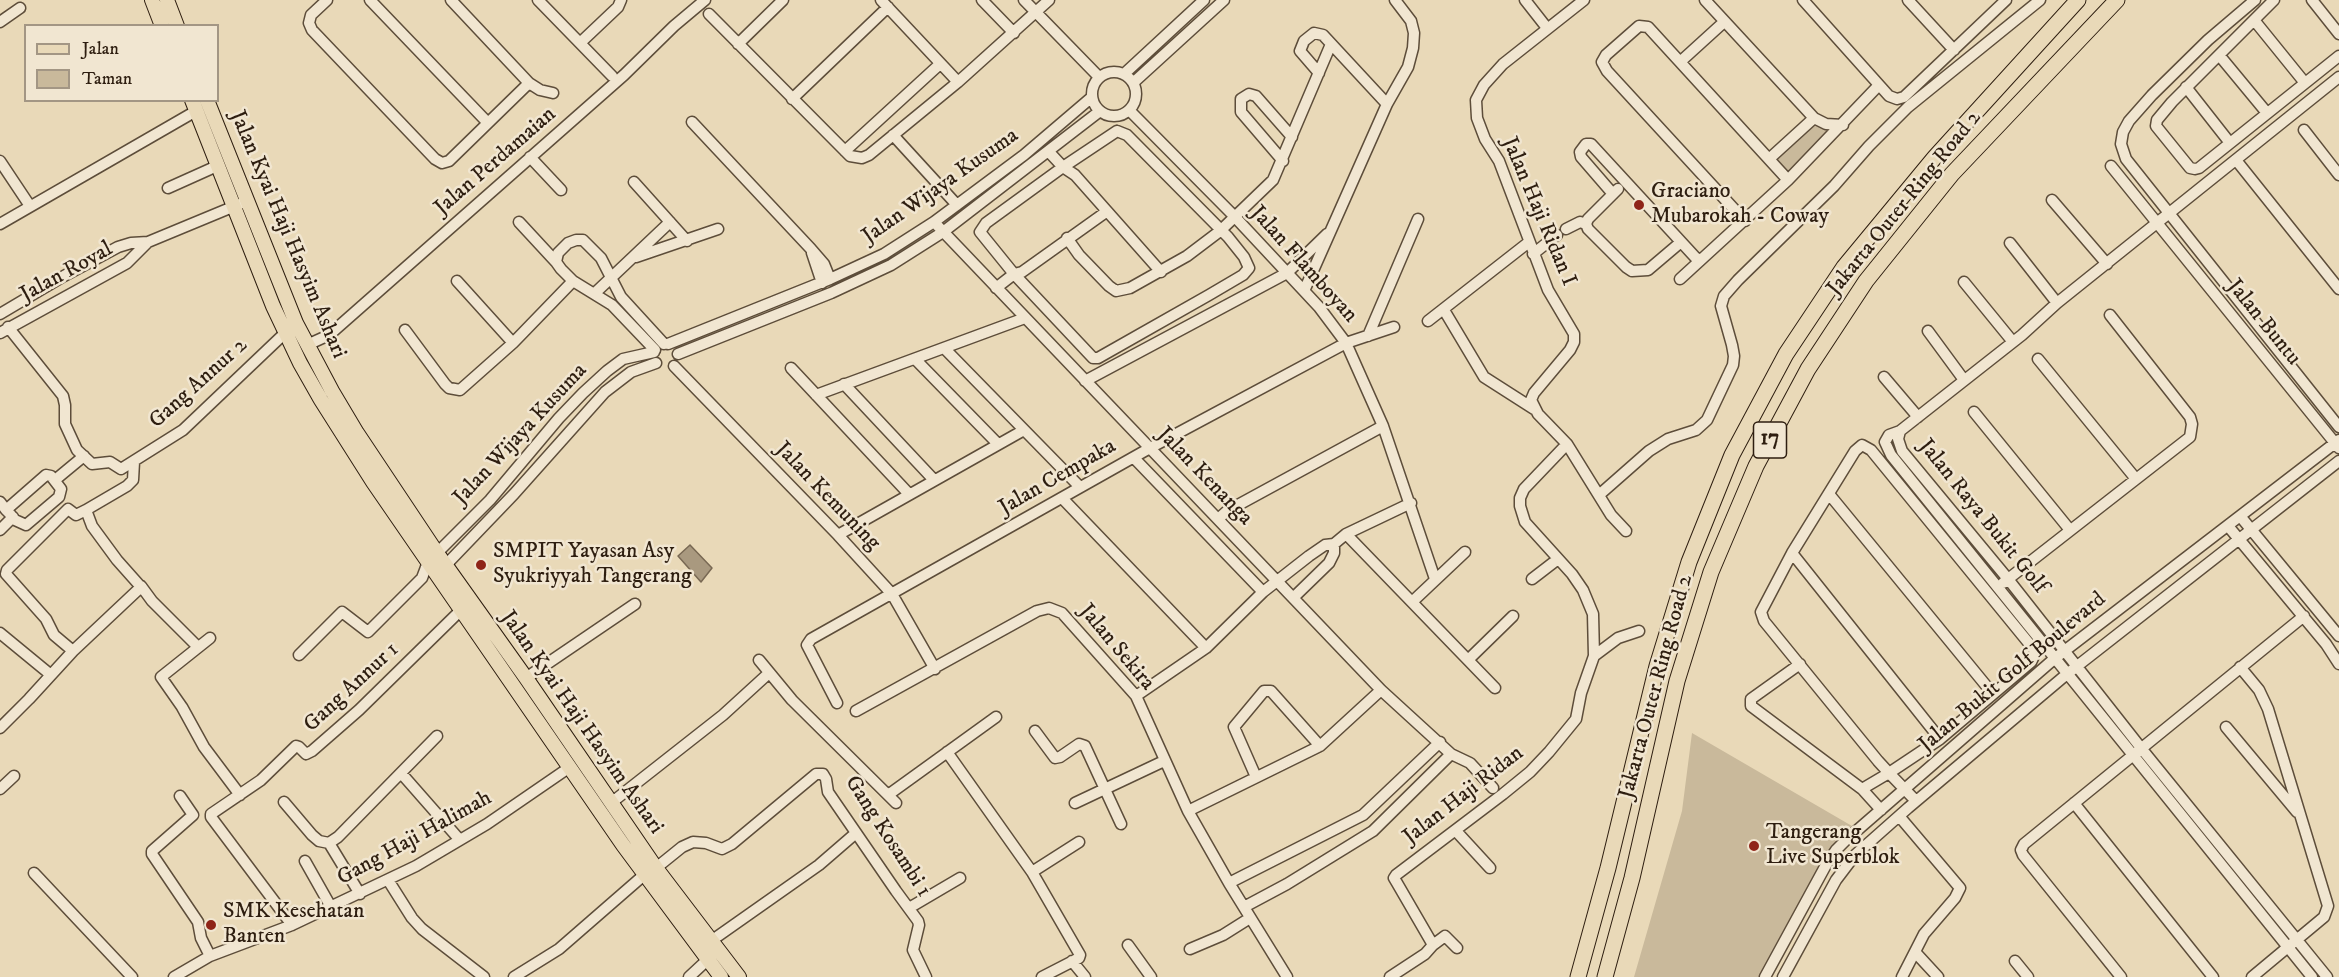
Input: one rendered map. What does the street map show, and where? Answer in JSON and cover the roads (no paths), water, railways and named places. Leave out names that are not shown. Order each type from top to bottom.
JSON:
[{"type":"highway","name":"Jakarta Outer Ring Road 2","points":[[1578,977],[1660,656],[1689,562],[1732,455],[1786,354],[1844,267],[1935,157],[2078,0]]},
{"type":"highway","name":"Jakarta Outer Ring Road 2","points":[[1605,977],[1632,878],[1677,681],[1711,572],[1756,466],[1808,369],[1866,281],[1952,174],[2117,0]]},
{"type":"main road","points":[[159,1],[162,24]]},
{"type":"main road","points":[[159,1],[176,24]]},
{"type":"main road","name":"Jalan Kyai Haji Hasyim Ashari","points":[[208,102],[307,345],[432,557]]},
{"type":"main road","name":"Jalan Kyai Haji Hasyim Ashari","points":[[194,106],[285,333],[305,372],[343,435],[441,570],[526,678],[611,802],[650,872],[707,960],[721,977]]},
{"type":"main road","name":"Jalan Kyai Haji Hasyim Ashari","points":[[441,570],[461,610],[570,767],[650,872],[739,977]]},
{"type":"street","points":[[327,0],[311,15],[309,23],[312,30],[435,159],[442,163],[449,161],[529,83]]},
{"type":"street","points":[[370,0],[488,123]]},
{"type":"street","points":[[451,0],[529,83],[540,90],[553,93]]},
{"type":"street","points":[[538,0],[612,76]]},
{"type":"street","points":[[580,44],[618,7],[621,0]]},
{"type":"street","name":"Jalan Perdamaian","points":[[307,345],[329,335],[705,0]]},
{"type":"street","points":[[738,44],[783,0]]},
{"type":"street","points":[[982,0],[1014,33]]},
{"type":"street","points":[[1024,0],[1099,77]]},
{"type":"street","points":[[709,14],[844,151],[850,156],[862,158],[958,82],[1049,0]]},
{"type":"street","points":[[1124,74],[1204,0]]},
{"type":"street","points":[[1133,83],[1224,0]]},
{"type":"street","points":[[1304,291],[1387,104],[1408,68],[1414,33],[1411,21],[1395,0]]},
{"type":"street","points":[[1525,0],[1547,28]]},
{"type":"street","name":"Jalan Haji Ridan I","points":[[1534,409],[1531,400],[1534,393],[1570,350],[1574,342],[1574,334],[1548,290],[1498,161],[1485,139],[1477,118],[1476,100],[1484,85],[1503,64],[1584,0]]},
{"type":"street","points":[[1705,0],[1814,118],[1826,124],[1842,124]]},
{"type":"street","points":[[1803,0],[1893,98],[1904,97],[2003,1]]},
{"type":"street","points":[[1908,0],[1954,50]]},
{"type":"street","points":[[1599,495],[1649,451],[1668,439],[1696,430],[1707,420],[1733,365],[1732,345],[1721,306],[1724,296],[1738,280],[1820,200],[1908,107],[2040,0]]},
{"type":"street","name":"Jalan Buntu","points":[[2255,0],[2208,40],[2152,95],[2129,121],[2123,132],[2121,144],[2127,159],[2339,427]]},
{"type":"street","points":[[2274,0],[2186,87],[2157,120],[2156,126],[2190,168],[2194,170],[2230,143],[2339,56]]},
{"type":"street","points":[[2312,0],[2339,34]]},
{"type":"street","points":[[792,99],[884,4],[958,82]]},
{"type":"street","points":[[0,22],[20,8]]},
{"type":"street","points":[[2254,20],[2305,83]]},
{"type":"street","points":[[1680,62],[1724,22]]},
{"type":"street","points":[[1744,221],[1607,71],[1602,62],[1606,55],[1635,28],[1642,25],[1648,27],[1788,180]]},
{"type":"street","points":[[1319,73],[1302,55],[1301,47],[1314,33],[1323,35],[1387,104]]},
{"type":"street","points":[[1067,238],[1079,255],[1108,286],[1116,291],[1130,288],[1161,272],[1220,231],[1273,180],[1331,44]]},
{"type":"street","points":[[2219,55],[2267,113]]},
{"type":"street","points":[[844,151],[940,64]]},
{"type":"street","points":[[1111,71],[1124,74],[1133,83],[1136,95],[1129,110],[1121,115],[1112,116],[1100,111],[1092,98],[1092,88],[1099,77],[1111,71]]},
{"type":"street","points":[[1900,431],[2339,77]]},
{"type":"street","points":[[1680,279],[1788,180],[1880,86]]},
{"type":"street","points":[[2186,87],[2230,143]]},
{"type":"street","points":[[1282,161],[1241,112],[1239,103],[1241,99],[1249,94],[1256,96],[1292,137]]},
{"type":"street","name":"Jalan Wijaya Kusuma","points":[[432,557],[503,486],[559,418],[607,370],[623,358],[659,350],[826,281],[884,254],[934,222],[1024,155],[1092,98]]},
{"type":"street","points":[[0,224],[194,106]]},
{"type":"street","name":"Jalan Flamboyan","points":[[1129,110],[1234,216],[1319,307],[1346,343],[1383,426],[1435,579]]},
{"type":"street","name":"Jalan Wijaya Kusuma","points":[[678,354],[853,284],[891,265],[943,232],[1100,111]]},
{"type":"street","points":[[1769,159],[1814,118]]},
{"type":"street","points":[[692,122],[824,264],[826,281]]},
{"type":"street","points":[[2304,130],[2339,175]]},
{"type":"street","points":[[1123,132],[1228,237],[1244,257],[1249,268],[1243,275],[1209,295],[1098,358],[1093,358],[982,237],[981,228],[1066,165],[1111,133],[1123,132]]},
{"type":"street","points":[[893,135],[957,205]]},
{"type":"street","points":[[1613,194],[1581,157],[1580,152],[1586,144],[1591,144],[1700,260]]},
{"type":"street","points":[[1053,149],[1161,272]]},
{"type":"street","points":[[530,157],[561,190]]},
{"type":"street","points":[[2236,160],[2339,289]]},
{"type":"street","points":[[0,161],[30,206]]},
{"type":"street","points":[[168,188],[217,166]]},
{"type":"street","name":"Jalan Buntu","points":[[2111,166],[2338,444]]},
{"type":"street","points":[[634,182],[687,241]]},
{"type":"street","points":[[1625,182],[1588,219],[1586,224],[1588,230],[1632,271],[1648,270],[1681,242]]},
{"type":"street","points":[[2052,200],[2107,264]]},
{"type":"street","name":"Jalan Royal","points":[[0,314],[118,247],[131,243],[148,242],[247,201]]},
{"type":"street","points":[[998,290],[1106,212]]},
{"type":"street","points":[[1368,336],[1418,219]]},
{"type":"street","points":[[519,222],[573,281],[595,292],[612,305],[659,350]]},
{"type":"street","points":[[595,292],[670,222]]},
{"type":"street","name":"Jalan Kenanga","points":[[934,222],[1380,690],[1451,754],[1470,763],[1493,788]]},
{"type":"street","points":[[1533,254],[1561,232],[1580,222],[1586,224]]},
{"type":"street","points":[[633,258],[718,229]]},
{"type":"street","points":[[1085,381],[1287,273],[1332,229]]},
{"type":"street","points":[[556,261],[558,253],[568,243],[583,240],[601,258],[621,297],[659,350],[664,368],[674,366],[678,360],[675,347],[659,350]]},
{"type":"street","name":"Jalan Royal","points":[[4,330],[127,263],[148,242]]},
{"type":"street","points":[[1432,322],[1529,242]]},
{"type":"street","points":[[2010,243],[2057,303]]},
{"type":"street","points":[[457,281],[513,343]]},
{"type":"street","points":[[405,330],[445,384],[456,390],[465,388],[513,343],[573,281]]},
{"type":"street","points":[[1964,282],[2013,342]]},
{"type":"street","points":[[1209,295],[1218,310]]},
{"type":"street","points":[[1444,310],[1484,377],[1534,409],[1548,427],[1567,444],[1611,515],[1626,531]]},
{"type":"street","points":[[1998,588],[2190,436],[2192,424],[2190,417],[2110,315]]},
{"type":"street","points":[[816,395],[1025,318]]},
{"type":"street","name":"Jalan Cempaka","points":[[837,704],[807,643],[811,639],[1150,448],[1346,343],[1394,327]]},
{"type":"street","points":[[4,330],[63,396],[64,424],[77,450],[92,464],[113,462],[121,469],[134,462]]},
{"type":"street","points":[[1928,331],[1964,380]]},
{"type":"street","name":"Gang Annur 2","points":[[134,462],[183,430],[285,333]]},
{"type":"street","points":[[944,348],[1080,488]]},
{"type":"street","name":"Jalan Wijaya Kusuma","points":[[441,570],[514,494],[605,392],[659,350]]},
{"type":"street","points":[[915,358],[998,444]]},
{"type":"street","points":[[2038,359],[2136,479]]},
{"type":"street","name":"Jalan Kemuning","points":[[674,366],[892,594],[935,669]]},
{"type":"street","points":[[790,368],[909,495]]},
{"type":"street","points":[[1884,377],[1918,417]]},
{"type":"street","points":[[844,384],[934,480]]},
{"type":"street","points":[[1974,412],[2070,530]]},
{"type":"street","points":[[1218,519],[1227,511],[1383,426]]},
{"type":"street","points":[[838,535],[1024,430]]},
{"type":"street","name":"Jalan Raya Bukit Golf","points":[[1900,431],[1898,439],[1902,451],[2065,651],[2136,752],[2312,977]]},
{"type":"street","name":"Jalan Raya Bukit Golf","points":[[1900,431],[1886,438],[1887,448],[1891,455],[2054,659],[2327,977]]},
{"type":"street","name":"Jalan Haji Ridan","points":[[1433,945],[1394,878],[1404,867],[1456,831],[1530,772],[1567,732],[1576,719],[1581,693],[1594,656],[1593,614],[1583,590],[1525,522],[1520,507],[1520,498],[1532,479],[1567,444]]},
{"type":"street","name":"Jalan Bukit Golf Boulevard","points":[[1765,977],[1831,856],[1846,840],[2054,659],[2338,444]]},
{"type":"street","points":[[1863,789],[1889,773],[1940,739],[2034,659],[2036,652],[1866,446],[1862,445],[1855,451],[1792,553],[1761,612],[1764,621],[1889,773],[1916,801]]},
{"type":"street","points":[[55,480],[84,456]]},
{"type":"street","points":[[1134,458],[1263,592]]},
{"type":"street","name":"Jalan Bukit Golf Boulevard","points":[[1783,977],[1836,880],[1855,855],[2067,674],[2239,539],[2253,532],[2339,461]]},
{"type":"street","points":[[73,651],[54,635],[46,619],[6,574],[7,570],[68,509],[76,515],[127,486],[133,480],[134,462]]},
{"type":"street","points":[[0,530],[6,510],[44,476],[48,475],[55,480],[61,489],[59,497],[26,525],[6,510]]},
{"type":"street","points":[[503,486],[514,494]]},
{"type":"street","points":[[1829,494],[1993,694]]},
{"type":"street","points":[[1062,498],[1206,648]]},
{"type":"street","points":[[1136,696],[1206,648],[1263,592],[1325,545],[1334,544],[1346,534],[1411,503]]},
{"type":"street","points":[[86,510],[92,526],[117,561],[152,601],[198,647]]},
{"type":"street","points":[[2240,516],[2339,636]]},
{"type":"street","points":[[2228,526],[2302,614],[2339,664]]},
{"type":"street","points":[[1346,534],[1495,688]]},
{"type":"street","points":[[1293,598],[1329,563],[1334,553],[1334,544]]},
{"type":"street","points":[[1412,602],[1465,552]]},
{"type":"street","points":[[1792,553],[1940,739]]},
{"type":"street","points":[[299,655],[342,612],[368,632],[422,578],[432,557]]},
{"type":"street","points":[[1532,579],[1558,559]]},
{"type":"street","points":[[422,578],[441,570]]},
{"type":"street","points":[[2282,590],[2293,581]]},
{"type":"street","points":[[0,728],[73,651],[141,586]]},
{"type":"street","points":[[2121,977],[2026,860],[2021,850],[2028,840],[2240,668],[2302,614],[2311,602]]},
{"type":"street","points":[[526,678],[635,604]]},
{"type":"street","name":"Jalan Sekira","points":[[856,711],[1036,611],[1049,608],[1062,613],[1136,696],[1188,811],[1287,977]]},
{"type":"street","name":"Gang Annur 1","points":[[292,925],[211,817],[214,811],[261,780],[296,746],[309,754],[359,710],[461,610]]},
{"type":"street","points":[[1468,660],[1513,616]]},
{"type":"street","points":[[1594,656],[1618,638],[1639,631]]},
{"type":"street","points":[[1,635],[51,675]]},
{"type":"street","points":[[210,638],[161,677],[182,707],[204,747],[240,795]]},
{"type":"street","points":[[759,660],[792,700],[892,799],[947,752],[996,717]]},
{"type":"street","points":[[1800,664],[1751,699],[1750,705],[1863,789],[1881,810]]},
{"type":"street","points":[[2240,668],[2259,690],[2268,709],[2328,906],[2324,916],[2252,977]]},
{"type":"street","points":[[611,802],[723,715],[769,673]]},
{"type":"street","points":[[1256,777],[1234,727],[1267,690],[1271,691],[1320,746]]},
{"type":"street","points":[[1188,811],[1320,746],[1380,690]]},
{"type":"street","points":[[2226,727],[2301,816]]},
{"type":"street","points":[[1035,731],[1055,758],[1083,744],[1106,788],[1121,824]]},
{"type":"street","points":[[284,802],[312,835],[319,841],[328,843],[338,837],[437,736]]},
{"type":"street","points":[[1229,883],[1363,816],[1440,742]]},
{"type":"street","points":[[947,752],[1032,872],[1080,955],[1042,977]]},
{"type":"street","points":[[1244,908],[1373,831],[1451,754]]},
{"type":"street","points":[[1075,802],[1164,761]]},
{"type":"street","name":"Gang Haji Halimah","points":[[174,977],[210,956],[292,925],[416,866],[459,838],[487,824],[570,767]]},
{"type":"street","points":[[401,773],[459,838]]},
{"type":"street","name":"Gang Kosambi 1","points":[[514,977],[559,949],[650,872],[693,842],[706,843],[722,849],[732,844],[816,774],[823,774],[828,792],[919,925],[913,950],[926,977]]},
{"type":"street","points":[[0,789],[14,776]]},
{"type":"street","points":[[180,796],[193,815],[152,851],[152,854],[198,922],[201,938],[210,956]]},
{"type":"street","points":[[2074,803],[2213,977]]},
{"type":"street","points":[[1363,816],[1373,831]]},
{"type":"street","points":[[1899,816],[1960,888],[1955,898],[1931,923],[1902,977]]},
{"type":"street","points":[[1456,831],[1490,868]]},
{"type":"street","points":[[689,977],[707,960],[715,946],[819,865],[856,833]]},
{"type":"street","points":[[1032,872],[1079,842]]},
{"type":"street","points":[[328,843],[360,894]]},
{"type":"street","points":[[305,861],[331,907]]},
{"type":"street","points":[[34,873],[126,975]]},
{"type":"street","points":[[909,908],[960,878]]},
{"type":"street","points":[[388,880],[412,918],[422,929],[484,977]]},
{"type":"street","points":[[1190,949],[1223,935],[1251,918]]},
{"type":"street","points":[[1390,977],[1425,954],[1445,936],[1457,948]]},
{"type":"street","points":[[1128,945],[1151,977]]},
{"type":"street","points":[[1915,952],[1938,977]]},
{"type":"street","points":[[1072,961],[1085,977]]},
{"type":"street","points":[[2014,961],[2028,977]]},
{"type":"place","name":"Graciano Mubarokah - Coway","points":[[1639,205]]},
{"type":"place","name":"SMPIT Yayasan Asy Syukriyyah Tangerang","points":[[481,565]]},
{"type":"place","name":"Tangerang Live Superblok","points":[[1754,846]]},
{"type":"place","name":"SMK Kesehatan Banten","points":[[211,925]]}]
